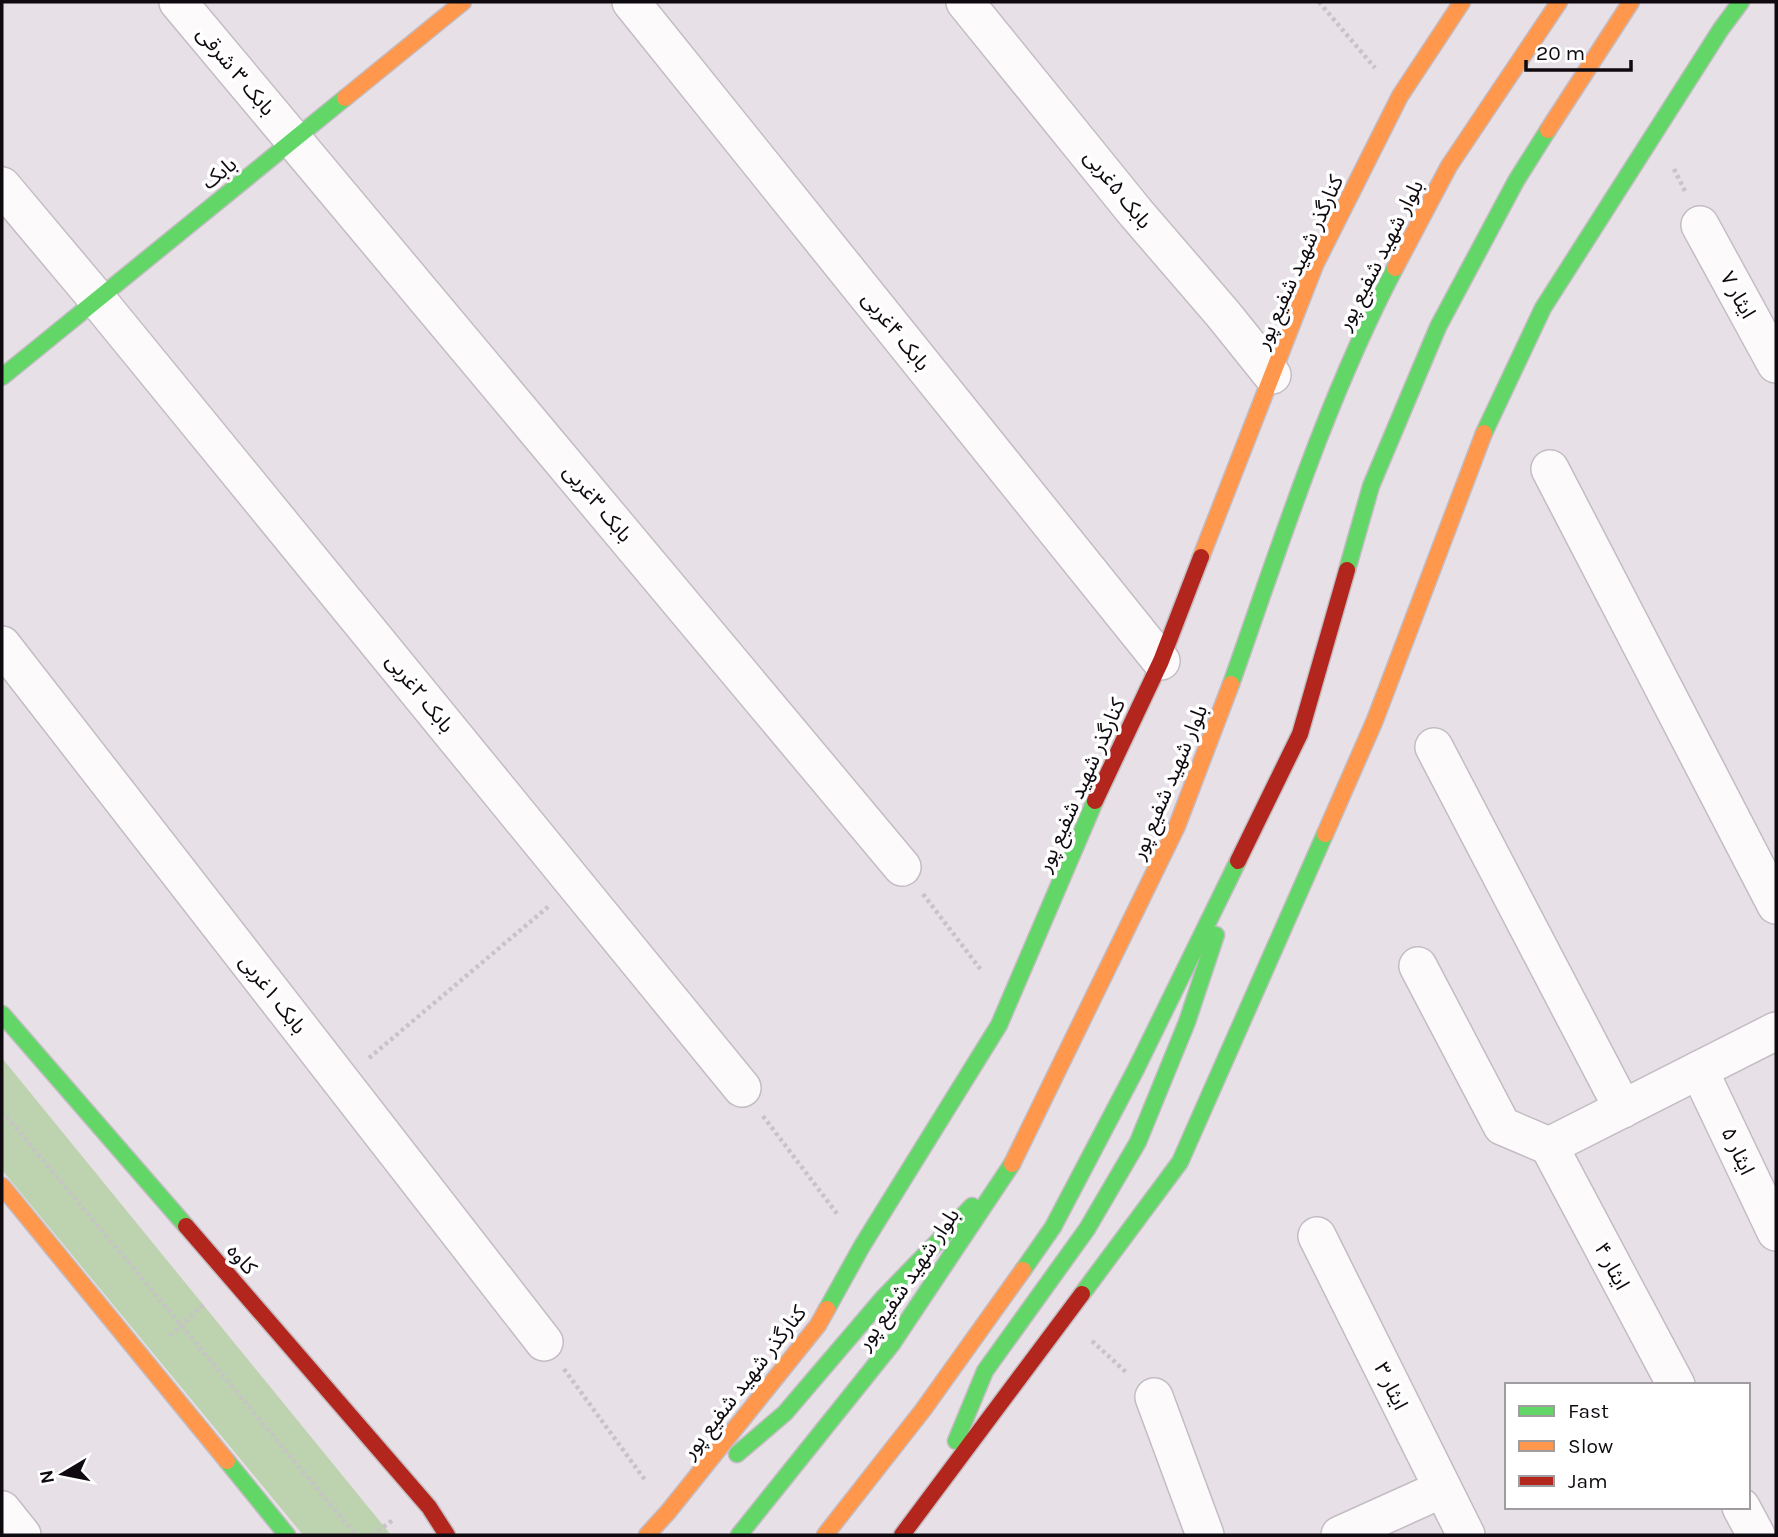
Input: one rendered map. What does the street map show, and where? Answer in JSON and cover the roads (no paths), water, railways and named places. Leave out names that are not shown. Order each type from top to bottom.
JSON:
[{"type":"main road","name":"بابک","points":[[2,377],[463,2]]},
{"type":"main road","name":"کنارگذر شهید شفیع پور","points":[[647,1535],[818,1325],[862,1247],[999,1025],[1098,793],[1161,661],[1315,265],[1400,96],[1462,2]]},
{"type":"main road","name":"بلوار شهید شفیع پور","points":[[739,1535],[892,1344],[1012,1164],[1177,826],[1221,713],[1311,460],[1372,313],[1449,166],[1559,2]]},
{"type":"main road","points":[[824,1535],[923,1410],[1053,1227],[1136,1069],[1300,734],[1371,486],[1438,327],[1516,181],[1631,2]]},
{"type":"main road","points":[[902,1535],[1181,1162],[1375,720],[1487,428],[1544,308],[1656,130],[1741,2]]},
{"type":"main road","points":[[932,1498],[985,1371],[1087,1229],[1138,1142],[1187,1023],[1251,834]]},
{"type":"main road","name":"کاوه","points":[[2,1014],[429,1507],[447,1535]]},
{"type":"main road","points":[[668,1512],[785,1413],[884,1297],[1012,1164]]},
{"type":"main road","points":[[2,1186],[287,1535]]},
{"type":"main road","points":[[429,1507],[440,1535]]},
{"type":"street","name":"بابک ۳ شرقی","points":[[178,2],[293,140]]},
{"type":"street","name":"بابک ۴غربی","points":[[631,2],[1161,661]]},
{"type":"street","name":"بابک ۵غربی","points":[[965,2],[1272,376]]},
{"type":"street","name":"بابک ۳غربی","points":[[293,140],[902,867]]},
{"type":"street","name":"بابک ۲غربی","points":[[2,186],[742,1088]]},
{"type":"street","name":"ایثار ۷","points":[[1700,225],[1776,364]]},
{"type":"street","points":[[1550,469],[1776,905]]},
{"type":"street","name":"بابک ۱غربی","points":[[2,645],[544,1342]]},
{"type":"street","points":[[1434,747],[1623,1109]]},
{"type":"street","points":[[1418,966],[1502,1126],[1549,1146],[1776,1031]]},
{"type":"street","name":"ایثار ۵","points":[[1699,1070],[1776,1232]]},
{"type":"street","name":"ایثار ۴","points":[[1549,1146],[1675,1383]]},
{"type":"street","name":"ایثار ۳","points":[[1317,1236],[1466,1535]]},
{"type":"street","points":[[1154,1397],[1205,1535]]},
{"type":"street","points":[[1340,1535],[1442,1489]]},
{"type":"street","points":[[1742,1509],[1756,1535]]},
{"type":"street","points":[[2,1510],[22,1535]]}]
